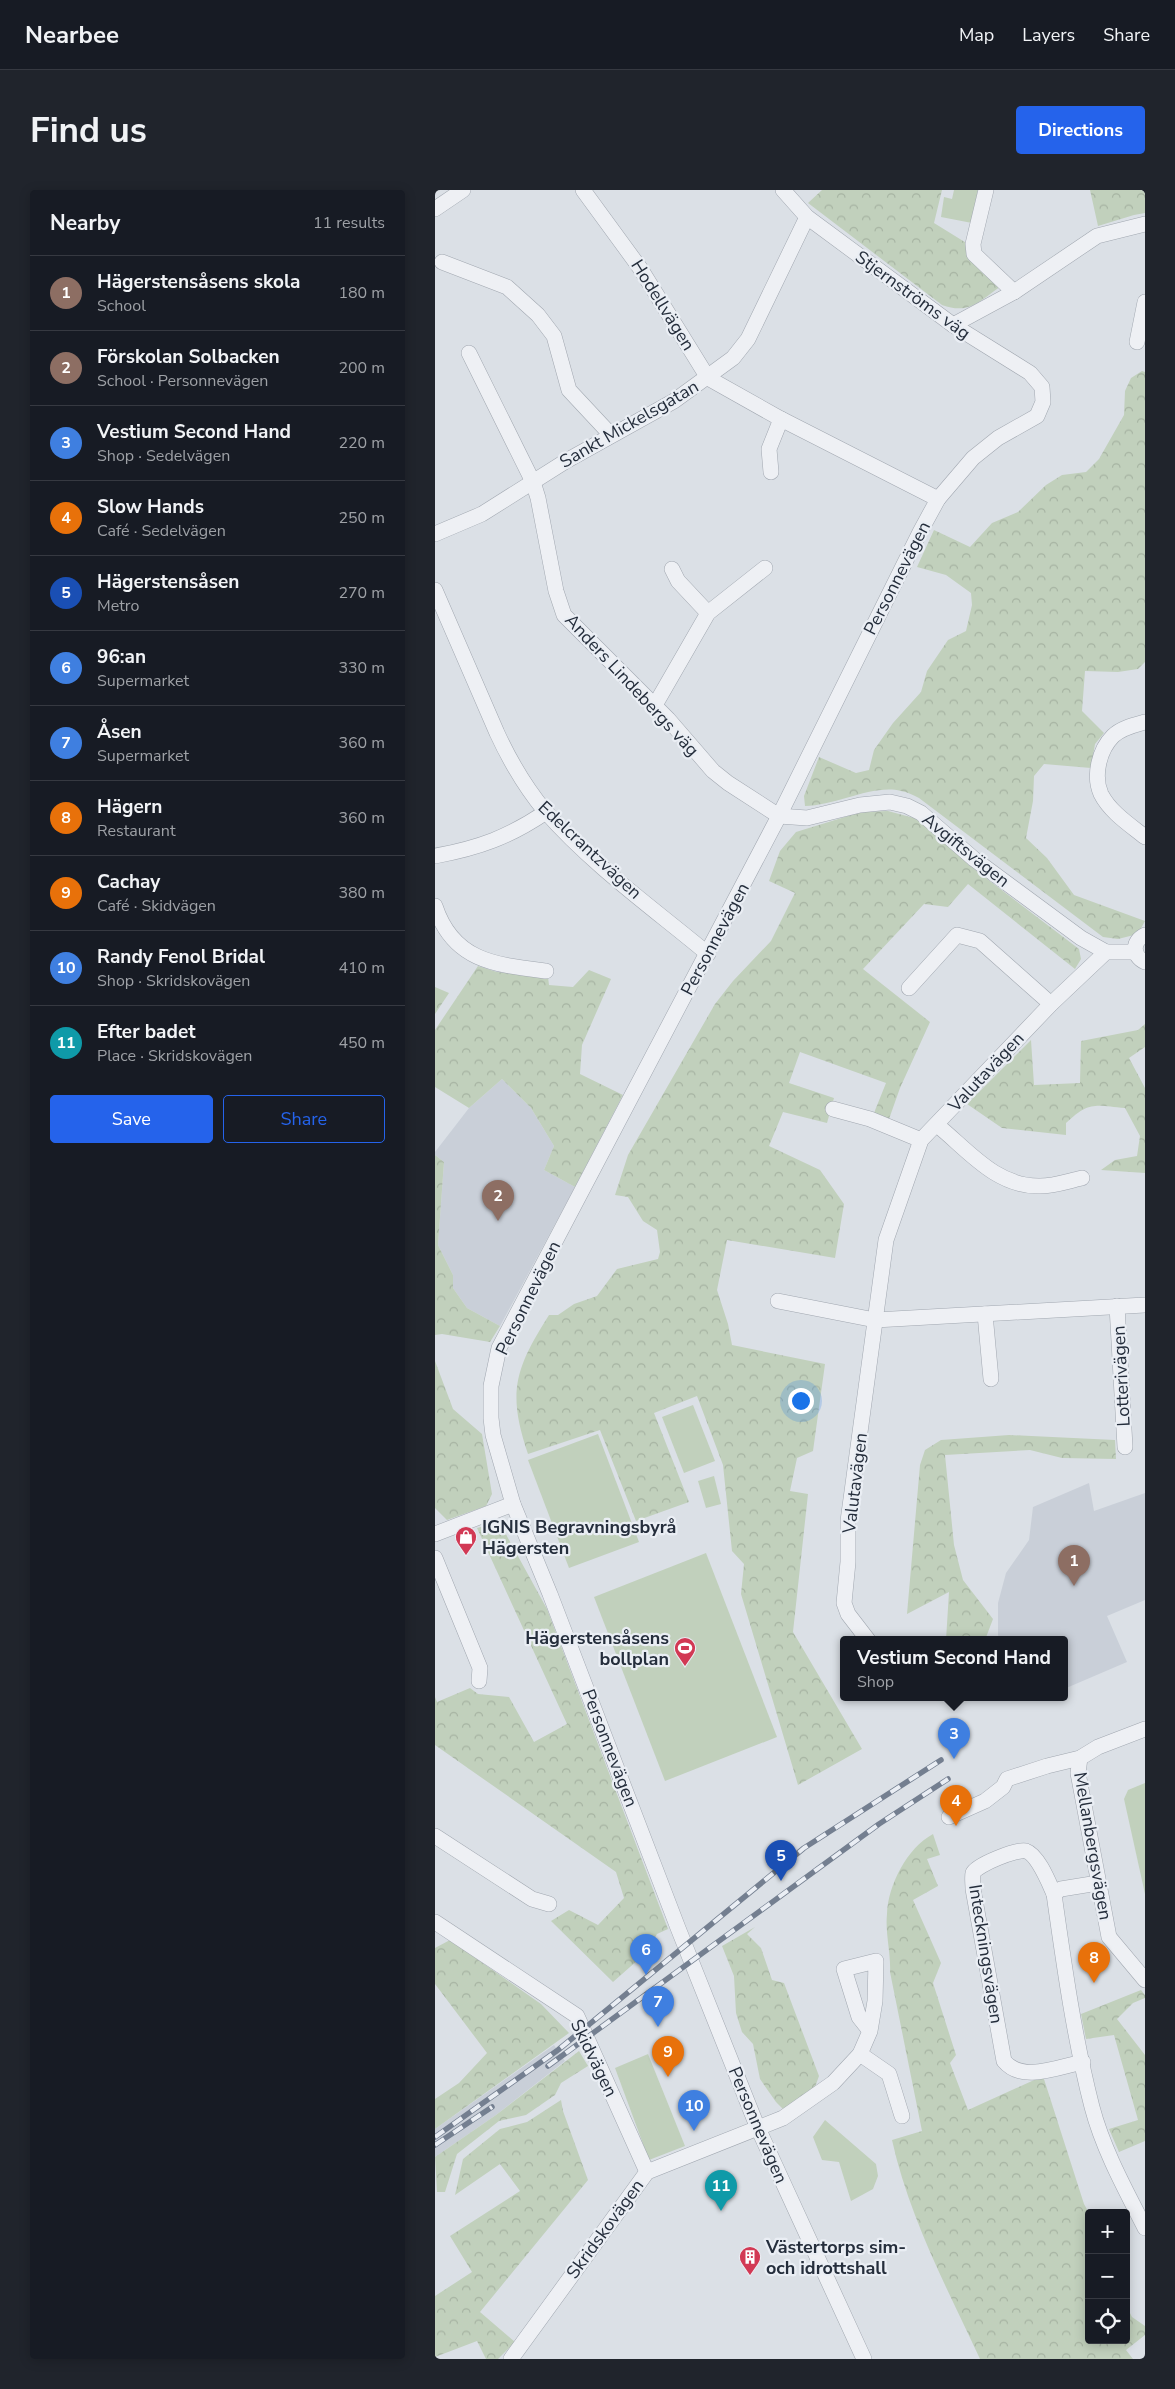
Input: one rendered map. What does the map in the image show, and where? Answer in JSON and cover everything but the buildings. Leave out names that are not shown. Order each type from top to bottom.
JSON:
[{"type":"street","points":[[435,209],[463,190]]},
{"type":"street","name":"Hodellvägen","points":[[583,190],[636,262],[707,378],[781,419],[938,499]]},
{"type":"street","name":"Stjernströms väg","points":[[783,190],[807,217],[953,325],[1030,373],[1042,387],[1044,395]]},
{"type":"street","points":[[986,190],[973,244],[974,254],[1014,292]]},
{"type":"street","name":"Sankt Mickelsgatan","points":[[435,534],[482,514],[611,435],[675,401],[707,378],[743,348],[807,217]]},
{"type":"street","points":[[953,325],[1014,292],[1097,236],[1145,224]]},
{"type":"street","points":[[442,262],[507,287],[538,315],[554,336],[569,390],[611,435]]},
{"type":"street","points":[[1137,342],[1145,302]]},
{"type":"street","name":"Anders Lindebergs väg","points":[[469,353],[533,482],[542,515],[556,591],[564,615],[655,705],[713,771],[779,816]]},
{"type":"street","name":"Personnevägen","points":[[863,2359],[757,2126],[678,1928],[550,1594],[513,1504],[493,1436],[491,1386],[499,1348],[708,954],[938,499],[955,477],[985,448],[1037,416],[1042,408],[1044,395]]},
{"type":"street","points":[[771,472],[769,449],[781,419]]},
{"type":"street","points":[[672,568],[678,581],[708,613]]},
{"type":"street","points":[[655,705],[708,613],[765,568]]},
{"type":"street","name":"Edelcrantzvägen","points":[[435,590],[508,757],[546,812],[582,847],[708,954]]},
{"type":"street","points":[[1145,722],[1127,728],[1113,736],[1100,758],[1097,775],[1101,794],[1107,803],[1145,837]]},
{"type":"street","name":"Avgiftsvägen","points":[[779,816],[807,818],[860,805],[890,802],[907,806],[921,813],[973,859],[1081,938],[1106,952]]},
{"type":"street","points":[[435,856],[474,848],[500,839],[546,812]]},
{"type":"street","points":[[435,906],[445,928],[452,937],[478,958],[505,965],[545,971]]},
{"type":"street","points":[[909,988],[957,935],[980,941],[1051,1004]]},
{"type":"street","points":[[1106,952],[1140,957],[1136,943],[1145,935]]},
{"type":"street","name":"Valutavägen","points":[[865,1636],[849,1614],[844,1603],[848,1562],[849,1520],[887,1240],[921,1140],[1051,1004],[1106,952]]},
{"type":"street","points":[[833,1109],[870,1119],[921,1140]]},
{"type":"street","points":[[937,1124],[986,1168],[1005,1179],[1023,1185],[1041,1186],[1082,1178]]},
{"type":"street","points":[[777,1302],[875,1320]]},
{"type":"street","name":"Lotterivägen","points":[[875,1320],[1145,1305]]},
{"type":"street","name":"Lotterivägen","points":[[1117,1306],[1125,1447]]},
{"type":"street","points":[[985,1314],[991,1379]]},
{"type":"street","points":[[435,1534],[513,1504]]},
{"type":"street","points":[[435,1558],[480,1668],[479,1681]]},
{"type":"street","points":[[949,1817],[985,1801],[1003,1786],[1007,1779],[1080,1758],[1097,1747],[1145,1729]]},
{"type":"street","name":"Mellanbergsvägen","points":[[1080,1758],[1078,1773],[1109,1937],[1120,1953],[1145,1980]]},
{"type":"street","points":[[435,1836],[532,1899],[549,1904]]},
{"type":"street","name":"Inteckningsvägen","points":[[1083,2062],[1020,2073],[1009,2068],[1003,2061],[973,1889],[973,1873],[987,1862],[1018,1850],[1026,1851],[1032,1854],[1045,1875],[1053,1894],[1072,2011],[1083,2062],[1092,2108],[1117,2175],[1145,2228]]},
{"type":"street","points":[[1053,1894],[1061,1889],[1098,1883]]},
{"type":"street","name":"Skidvägen","points":[[435,1922],[577,2016],[647,2172]]},
{"type":"street","name":"Skridskovägen","points":[[511,2359],[647,2172],[757,2126],[783,2118],[807,2103],[833,2083],[860,2054],[870,2031]]},
{"type":"street","points":[[860,2054],[889,2074],[902,2116]]},
{"type":"shaded area","points":[[502,1079],[531,1108],[554,1146],[544,1170],[575,1187],[500,1326],[467,1308],[453,1288],[453,1275],[438,1245],[444,1162],[435,1155],[435,1152],[469,1108]]},
{"type":"shaded area","points":[[1089,1483],[1094,1511],[1145,1493],[1145,1600],[1107,1616],[1127,1662],[1068,1687],[1068,1636],[998,1635],[998,1603],[1006,1573],[1029,1540],[1033,1507]]},
{"type":"shaded area","points":[[554,2045],[565,2061],[496,2115],[435,2157],[435,2129]]},
{"type":"green space","points":[[822,190],[942,190],[934,223],[968,244],[1001,286],[974,305],[951,308],[942,305],[808,203]]},
{"type":"green space","points":[[954,190],[978,190],[972,223],[941,217],[944,197],[952,199]]},
{"type":"green space","points":[[1090,190],[1145,190],[1145,213],[1098,226]]},
{"type":"green space","points":[[1142,371],[1145,372],[1145,662],[1138,669],[1118,672],[1085,671],[1082,711],[1104,733],[1095,744],[1091,768],[1044,764],[1034,776],[1033,801],[1026,838],[1047,858],[1074,895],[1145,921],[1138,934],[1118,939],[1103,937],[919,798],[901,791],[878,790],[829,803],[805,806],[804,796],[819,757],[856,773],[869,770],[874,750],[893,723],[921,692],[927,671],[948,640],[966,631],[972,605],[971,593],[946,575],[917,567],[934,530],[970,547],[992,523],[1018,512],[1046,485],[1062,475],[1086,472],[1099,459],[1124,415],[1125,391],[1131,378]]},
{"type":"green space","points":[[888,811],[914,818],[931,829],[969,865],[1079,949],[1081,959],[1075,969],[968,884],[948,907],[924,904],[863,969],[930,1022],[900,1088],[889,1119],[874,1113],[886,1083],[800,1052],[789,1083],[834,1098],[827,1123],[783,1112],[769,1146],[820,1170],[844,1204],[835,1258],[727,1240],[717,1290],[728,1324],[732,1345],[825,1364],[813,1451],[797,1458],[790,1491],[808,1494],[793,1632],[862,1749],[798,1785],[741,1594],[744,1564],[732,1551],[723,1465],[697,1396],[654,1413],[689,1502],[636,1521],[600,1430],[528,1454],[521,1432],[516,1397],[522,1366],[528,1351],[549,1315],[558,1315],[574,1304],[597,1296],[617,1269],[658,1259],[660,1252],[657,1230],[643,1221],[628,1197],[615,1195],[628,1155],[715,1004],[733,981],[771,941],[795,893],[769,881],[780,851],[796,832],[861,812]]},
{"type":"green space","points":[[478,966],[497,972],[548,977],[549,985],[573,987],[589,970],[611,979],[582,1045],[580,1074],[623,1095],[575,1187],[544,1170],[554,1146],[531,1108],[502,1079],[469,1108],[435,1087],[435,1030]]},
{"type":"green space","points":[[435,987],[449,993],[435,1014]]},
{"type":"green space","points":[[1145,1024],[1145,1047],[1129,1058],[1145,1088],[1145,1173],[1101,1170],[1115,1160],[1137,1156],[1140,1136],[1125,1108],[1093,1106],[1087,1108],[1066,1123],[1066,1135],[1002,1128],[967,1104],[1031,1040],[1034,1085],[1080,1083],[1081,1041],[1138,1030]]},
{"type":"green space","points":[[435,1155],[444,1162],[438,1245],[453,1275],[453,1288],[467,1308],[500,1326],[490,1342],[442,1334],[435,1335]]},
{"type":"green space","points":[[435,1361],[453,1409],[482,1434],[492,1494],[486,1506],[447,1520],[435,1508]]},
{"type":"green space","points":[[693,1405],[715,1461],[684,1473],[662,1417]]},
{"type":"green space","points":[[598,1434],[639,1542],[569,1568],[528,1460]]},
{"type":"green space","points":[[1009,1435],[1115,1440],[1116,1459],[1062,1458],[1030,1450],[945,1455],[954,1545],[963,1580],[993,1619],[987,1636],[946,1636],[949,1592],[907,1614],[920,1465],[925,1450],[941,1440]]},
{"type":"green space","points":[[714,1476],[721,1504],[706,1508],[698,1481]]},
{"type":"green space","points":[[496,1523],[503,1529],[547,1609],[668,1929],[657,1934],[647,1952],[613,1982],[551,1921],[569,1910],[598,1925],[624,1898],[616,1872],[435,1745],[435,1697],[437,1702],[470,1688],[478,1694],[509,1697],[534,1742],[567,1724],[477,1528]]},
{"type":"green space","name":"Hägerstensåsens bollplan","points":[[706,1553],[777,1737],[665,1781],[594,1597]]},
{"type":"green space","points":[[1145,1783],[1145,1894],[1124,1799],[1128,1790]]},
{"type":"green space","points":[[933,1834],[940,1855],[927,1859],[938,1886],[913,1900],[941,1963],[933,1983],[956,2055],[950,2063],[968,2110],[1043,2076],[1087,2209],[1085,2209],[1085,2344],[1130,2344],[1130,2313],[1132,2317],[1145,2326],[1145,2335],[1126,2350],[1133,2359],[980,2359],[930,2252],[908,2197],[892,2140],[922,2131],[890,1972],[887,1936],[888,1903],[895,1880],[907,1858],[924,1840]]},
{"type":"green space","points":[[755,1927],[747,1934],[761,1948],[772,1980],[784,1983],[819,2076],[815,2087],[783,2109],[760,2079],[753,2044],[742,2032],[736,2013],[734,1976],[722,1946]]},
{"type":"green space","points":[[450,1940],[541,2004],[569,2033],[435,2129],[435,2099],[459,2083],[487,2053],[435,1984],[435,1948]]},
{"type":"green space","points":[[1141,1990],[1145,1998],[1133,2003],[1117,2019],[1145,2055],[1145,2141],[1119,2152],[1109,2129],[1138,2120],[1114,2035],[1086,2039],[1081,2014]]},
{"type":"green space","points":[[579,2051],[588,2066],[561,2083],[555,2095],[526,2115],[499,2121],[457,2154],[445,2192],[437,2192],[435,2157],[496,2115]]},
{"type":"green space","points":[[648,2054],[685,2146],[649,2160],[615,2068]]},
{"type":"green space","points":[[561,2100],[563,2111],[588,2180],[480,2312],[515,2342],[498,2359],[486,2359],[477,2341],[435,2357],[435,2296],[472,2272],[450,2236],[520,2191],[500,2164],[455,2195],[463,2159],[500,2129],[527,2122]]},
{"type":"green space","points":[[825,2120],[876,2164],[878,2176],[873,2189],[851,2201],[839,2162],[822,2160],[813,2137]]},
{"type":"railway","points":[[435,2137],[558,2050],[804,1848],[941,1760]]},
{"type":"railway","points":[[548,2066],[879,1824],[948,1779]]},
{"type":"railway","points":[[435,2145],[492,2107]]},
{"type":"place","name":"Förskolan Solbacken","points":[[498,1221]]},
{"type":"place","name":"IGNIS Begravningsbyrå Hägersten","points":[[466,1556]]},
{"type":"place","name":"Hägerstensåsens skola","points":[[1074,1586]]},
{"type":"place","name":"Hägerstensåsens bollplan","points":[[685,1667]]},
{"type":"place","name":"Vestium Second Hand","points":[[954,1759]]},
{"type":"place","name":"Slow Hands","points":[[956,1826]]},
{"type":"place","name":"Hägerstensåsen","points":[[781,1881]]},
{"type":"place","name":"96:an","points":[[646,1975]]},
{"type":"place","name":"Hägern","points":[[1094,1983]]},
{"type":"place","name":"Åsen","points":[[658,2027]]},
{"type":"place","name":"Cachay","points":[[668,2077]]},
{"type":"place","name":"Randy Fenol Bridal","points":[[694,2131]]},
{"type":"place","name":"Efter badet","points":[[721,2211]]},
{"type":"place","name":"Västertorps sim- och idrottshall","points":[[750,2276]]}]
